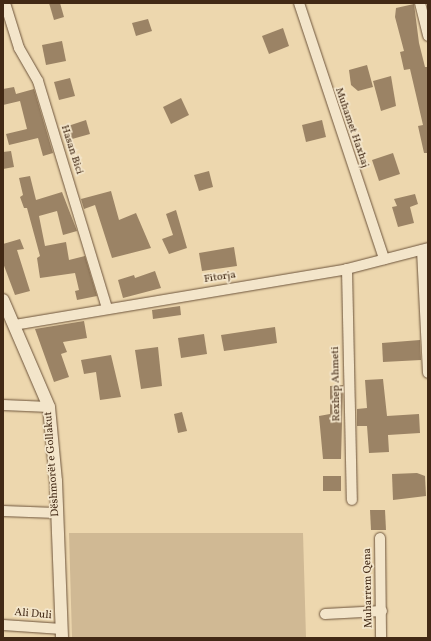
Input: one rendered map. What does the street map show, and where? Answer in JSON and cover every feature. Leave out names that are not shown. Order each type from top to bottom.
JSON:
[{"type":"street","name":"Hasan Bici","points":[[5,3],[19,48],[38,81],[107,308]]},
{"type":"street","name":"Muhamet Haxhaj","points":[[299,3],[384,259]]},
{"type":"street","points":[[420,3],[428,36]]},
{"type":"street","name":"Fitorja","points":[[14,325],[107,308],[347,269],[425,249]]},
{"type":"street","points":[[425,249],[428,373]]},
{"type":"street","name":"Rexhep Ahmeti","points":[[347,269],[352,500]]},
{"type":"street","name":"Dëshmorët e Gollakut","points":[[3,300],[49,407],[62,634]]},
{"type":"street","points":[[3,405],[49,407]]},
{"type":"street","points":[[3,511],[56,513]]},
{"type":"street","name":"Muharrem Qena","points":[[380,538],[382,611],[381,638]]},
{"type":"street","points":[[324,614],[382,611]]},
{"type":"street","name":"Ali Duli","points":[[3,624],[62,634]]},
{"type":"shaded area","points":[[69,533],[303,533],[306,638],[72,638]]},
{"type":"building","points":[[49,3],[60,3],[64,17],[54,20]]},
{"type":"building","points":[[414,4],[419,43],[425,67],[428,67],[428,153],[424,153],[418,126],[423,125],[410,69],[404,70],[400,52],[404,51],[395,17],[396,8]]},
{"type":"building","points":[[148,19],[152,31],[136,36],[132,23]]},
{"type":"building","points":[[283,28],[289,46],[269,54],[262,36]]},
{"type":"building","points":[[62,41],[66,61],[46,65],[42,45]]},
{"type":"building","points":[[367,65],[373,87],[358,91],[351,85],[349,70]]},
{"type":"building","points":[[391,76],[396,106],[381,111],[373,81]]},
{"type":"building","points":[[70,78],[75,96],[59,100],[54,82]]},
{"type":"building","points":[[14,87],[16,94],[34,89],[53,153],[43,156],[38,138],[9,145],[6,134],[27,129],[20,101],[3,105],[3,89]]},
{"type":"building","points":[[181,98],[189,115],[171,124],[163,107]]},
{"type":"building","points":[[86,120],[90,134],[72,139],[68,126]]},
{"type":"building","points":[[322,120],[326,137],[306,142],[302,125]]},
{"type":"building","points":[[11,151],[14,167],[3,169],[3,152]]},
{"type":"building","points":[[393,153],[400,174],[379,181],[372,160]]},
{"type":"building","points":[[209,171],[213,187],[199,191],[194,175]]},
{"type":"building","points":[[30,176],[36,200],[62,192],[77,231],[63,235],[57,211],[39,216],[45,246],[66,242],[69,260],[85,256],[97,296],[77,300],[75,291],[79,290],[75,273],[40,278],[37,258],[40,256],[27,208],[24,208],[20,197],[23,195],[19,178]]},
{"type":"building","points":[[111,191],[119,220],[136,213],[151,248],[112,258],[95,205],[84,209],[81,199]]},
{"type":"building","points":[[415,194],[418,204],[410,207],[414,223],[398,227],[392,207],[397,206],[394,199]]},
{"type":"building","points":[[176,210],[187,248],[169,254],[162,239],[173,235],[166,214]]},
{"type":"building","points":[[20,239],[24,249],[17,250],[30,291],[15,295],[3,263],[3,244]]},
{"type":"building","points":[[234,247],[237,266],[202,271],[199,253]]},
{"type":"building","points":[[155,271],[161,288],[123,298],[118,280],[134,275],[135,278]]},
{"type":"building","points":[[180,306],[181,315],[153,319],[152,310]]},
{"type":"building","points":[[84,321],[87,338],[63,342],[67,352],[61,354],[69,377],[54,382],[35,329]]},
{"type":"building","points":[[275,327],[277,343],[224,351],[221,335]]},
{"type":"building","points":[[204,334],[207,354],[181,358],[178,338]]},
{"type":"building","points":[[420,340],[421,360],[383,362],[382,343]]},
{"type":"building","points":[[158,347],[162,386],[141,389],[135,350]]},
{"type":"building","points":[[111,355],[121,397],[100,400],[96,372],[84,374],[81,360]]},
{"type":"building","points":[[383,379],[387,416],[419,414],[420,433],[388,435],[389,452],[369,453],[367,426],[357,426],[357,409],[367,408],[365,380]]},
{"type":"building","points":[[343,385],[341,459],[323,459],[319,416],[330,414],[330,386]]},
{"type":"building","points":[[182,412],[187,431],[178,433],[174,414]]},
{"type":"building","points":[[417,473],[425,476],[426,496],[393,500],[392,474]]},
{"type":"building","points":[[323,476],[341,476],[341,491],[323,491]]},
{"type":"building","points":[[370,510],[385,510],[386,530],[371,530]]}]
